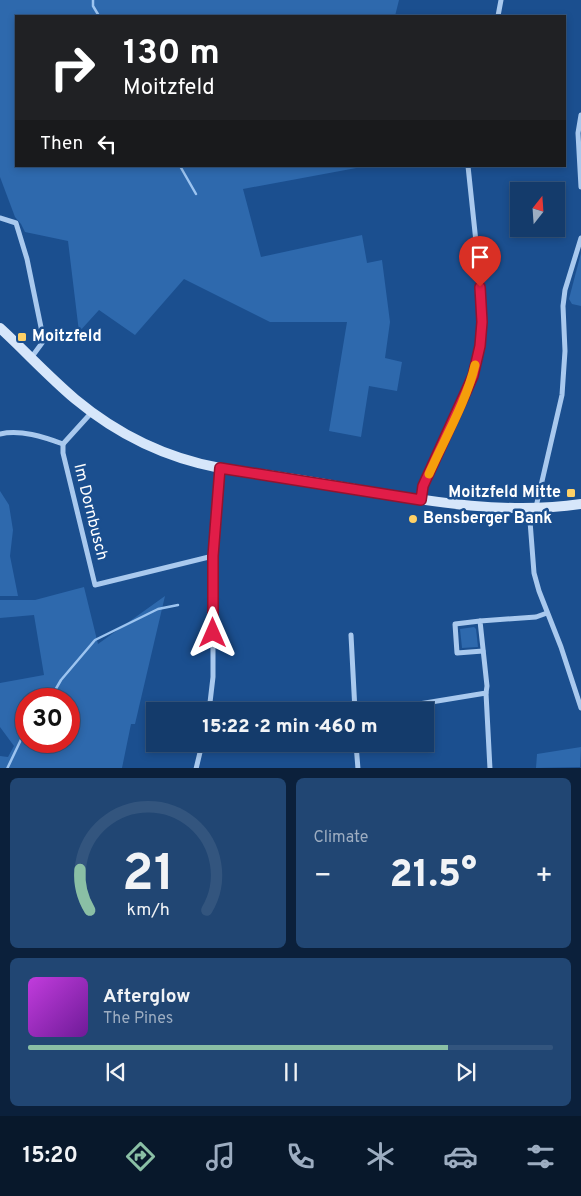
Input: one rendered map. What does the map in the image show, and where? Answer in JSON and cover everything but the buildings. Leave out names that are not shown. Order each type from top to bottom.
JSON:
[{"type":"main road","points":[[0,328],[30,358],[92,412],[131,438],[194,462],[220,468],[421,500],[476,506],[533,507],[581,504]]},
{"type":"street","points":[[498,15],[501,0]]},
{"type":"street","points":[[581,116],[578,133],[581,187]]},
{"type":"street","points":[[421,500],[423,486],[473,376],[480,346],[482,299],[468,167]]},
{"type":"street","points":[[0,218],[16,223],[27,259],[43,337],[42,343],[30,358]]},
{"type":"street","points":[[581,238],[565,290],[563,306],[565,358],[562,395],[533,507],[534,573],[581,708]]},
{"type":"street","points":[[0,434],[10,431],[63,444],[92,412]]},
{"type":"street","name":"Im Dornbusch","points":[[63,444],[63,453],[95,585],[213,556]]},
{"type":"street","points":[[210,702],[213,677],[213,556],[220,468]]},
{"type":"street","points":[[483,650],[457,653],[455,624],[536,617],[547,614]]},
{"type":"street","points":[[480,621],[488,686],[486,693],[490,768]]},
{"type":"street","points":[[351,635],[355,702]]},
{"type":"street","points":[[431,702],[486,693]]},
{"type":"street","points":[[196,768],[200,752]]},
{"type":"street","points":[[357,752],[358,768]]},
{"type":"shaded area","points":[[0,0],[399,0],[395,15],[15,15],[15,167],[362,167],[243,189],[261,257],[362,235],[367,263],[382,260],[390,322],[385,358],[402,362],[397,391],[369,386],[361,437],[329,431],[347,322],[270,322],[184,279],[135,335],[99,310],[79,332],[68,241],[25,232],[15,217],[0,177]]},
{"type":"shaded area","points":[[581,253],[581,306],[572,304],[569,299]]},
{"type":"shaded area","points":[[0,491],[9,505],[13,530],[10,556],[18,596],[0,596]]},
{"type":"shaded area","points":[[84,587],[98,644],[165,596],[135,724],[131,724],[122,768],[0,768],[0,756],[8,757],[14,746],[0,727],[0,683],[44,675],[34,615],[0,618],[0,600],[35,600]]},
{"type":"shaded area","points":[[474,627],[476,629],[478,647],[462,648],[460,629]]},
{"type":"shaded area","points":[[581,747],[580,767],[536,768],[537,754]]},
{"type":"waterway","points":[[93,0],[93,6],[98,15]]},
{"type":"waterway","points":[[181,167],[196,194]]},
{"type":"waterway","points":[[56,688],[95,640],[158,609],[178,605]]},
{"type":"waterway","points":[[7,768],[15,752]]},
{"type":"slow traffic","points":[[429,474],[473,376],[475,365]]},
{"type":"place","name":"Moitzfeld","points":[[22,337]]},
{"type":"place","name":"Moitzfeld Mitte","points":[[571,493]]},
{"type":"place","name":"Bensberger Bank","points":[[413,519]]},
{"type":"route","points":[[213,633],[213,556],[220,468],[421,500],[423,486],[473,376],[480,346],[482,322],[480,287]]}]
